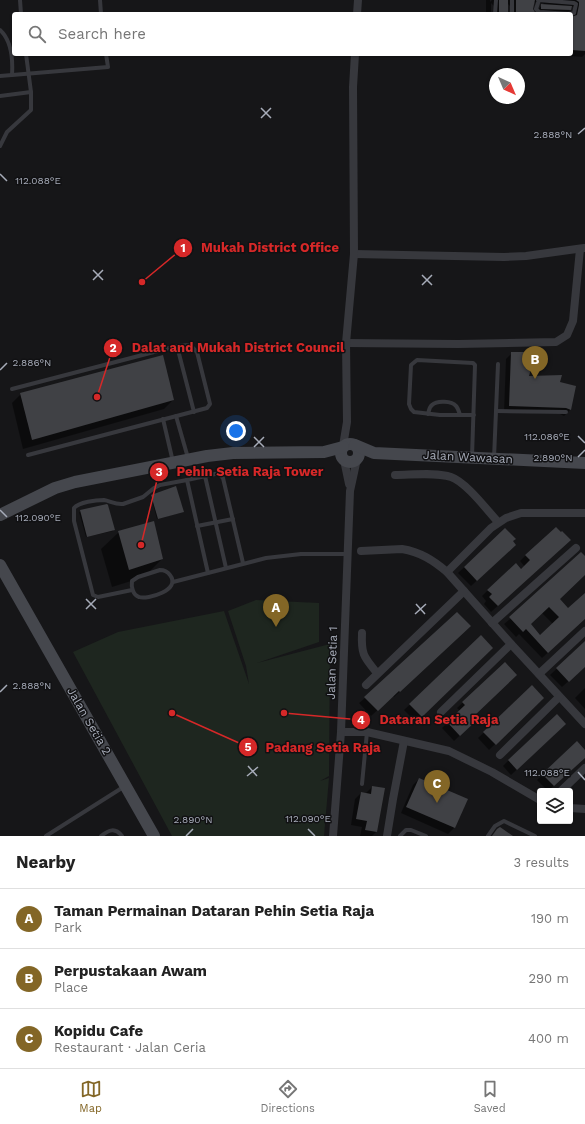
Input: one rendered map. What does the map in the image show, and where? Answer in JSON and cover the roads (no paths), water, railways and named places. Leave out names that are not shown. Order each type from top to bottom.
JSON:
[{"type":"street","points":[[358,0],[358,12]]},
{"type":"street","points":[[344,460],[341,455],[347,446],[346,343],[354,254],[353,87],[355,56]]},
{"type":"street","points":[[346,343],[458,344],[556,342],[567,335],[573,321],[583,249],[526,256],[497,257],[354,254]]},
{"type":"street","points":[[0,515],[49,491],[75,482],[189,459],[233,453],[324,452],[347,446],[359,450],[357,459],[351,462],[324,452]]},
{"type":"street","name":"Jalan Wawasan","points":[[347,446],[374,453],[585,463]]},
{"type":"street","name":"Jalan Wawasan","points":[[357,459],[374,453]]},
{"type":"street","name":"Jalan Setia 1","points":[[333,836],[341,732],[350,491],[357,459]]},
{"type":"street","name":"Jalan Setia 1","points":[[344,460],[350,491]]},
{"type":"street","points":[[395,476],[418,474],[451,477],[457,479],[498,522]]},
{"type":"street","points":[[447,572],[498,522],[513,515],[521,513],[585,513]]},
{"type":"street","points":[[492,623],[576,548]]},
{"type":"street","points":[[361,551],[402,549],[419,553],[433,561],[447,572],[585,724]]},
{"type":"street","name":"Jalan Setia 2","points":[[0,565],[154,836]]},
{"type":"street","points":[[366,684],[464,591]]},
{"type":"street","points":[[539,674],[585,631]]},
{"type":"street","points":[[362,633],[363,654],[377,673]]},
{"type":"street","points":[[441,712],[511,644]]},
{"type":"street","points":[[500,754],[560,697]]},
{"type":"street","points":[[341,732],[367,732],[449,751],[492,772],[537,798]]},
{"type":"street","points":[[387,836],[392,799],[404,741]]},
{"type":"street","points":[[564,788],[585,768]]},
{"type":"street","points":[[573,808],[585,809]]},
{"type":"lane","points":[[20,0],[21,12]]},
{"type":"lane","points":[[100,0],[101,12]]},
{"type":"lane","points":[[495,12],[496,0]]},
{"type":"lane","points":[[512,0],[512,12]]},
{"type":"lane","points":[[540,12],[537,11],[536,7],[538,0],[574,3],[576,6],[576,11],[573,13]]},
{"type":"lane","points":[[0,30],[6,35],[13,60],[12,75]]},
{"type":"lane","points":[[0,146],[7,132],[31,110],[31,92],[26,56]]},
{"type":"lane","points":[[0,76],[108,67],[106,56]]},
{"type":"lane","points":[[0,96],[31,92]]},
{"type":"lane","points":[[12,389],[177,346],[190,345],[196,352],[210,404],[207,408],[194,412],[28,455]]},
{"type":"lane","points":[[177,346],[194,412]]},
{"type":"lane","points":[[472,457],[474,415],[475,365],[473,363],[417,360],[411,365],[409,404],[414,412],[428,414],[474,415]]},
{"type":"lane","points":[[494,458],[498,364]]},
{"type":"lane","points":[[428,414],[433,404],[441,402],[455,405],[460,415]]},
{"type":"lane","points":[[496,411],[566,412]]},
{"type":"lane","points":[[176,416],[189,459]]},
{"type":"lane","points":[[163,419],[173,462]]},
{"type":"lane","points":[[132,590],[98,597],[93,595],[74,520],[74,508],[79,504],[101,500],[123,504],[143,497],[154,488],[160,486],[219,474],[223,478],[243,563]]},
{"type":"lane","points":[[205,476],[226,568]]},
{"type":"lane","points":[[187,480],[208,573]]},
{"type":"lane","points":[[197,526],[233,519]]},
{"type":"lane","points":[[173,582],[243,563],[278,556],[348,554]]},
{"type":"lane","points":[[160,570],[164,570],[169,574],[173,582],[172,586],[168,590],[146,597],[138,597],[132,590],[134,579],[160,570]]},
{"type":"lane","points":[[362,784],[367,732]]},
{"type":"lane","points":[[46,836],[125,785]]},
{"type":"lane","points":[[488,836],[496,826],[504,821],[535,836]]},
{"type":"lane","points":[[101,836],[111,830],[118,831],[122,836]]},
{"type":"lane","points":[[400,836],[406,830],[411,830],[426,836]]},
{"type":"place","name":"Mukah District Office","points":[[142,282]]},
{"type":"place","name":"Perpustakaan Awam","points":[[535,379]]},
{"type":"place","name":"Dalat and Mukah District Council","points":[[97,397]]},
{"type":"place","name":"Pehin Setia Raja Tower","points":[[141,545]]},
{"type":"place","name":"Taman Permainan Dataran Pehin Setia Raja","points":[[276,627]]},
{"type":"place","name":"Padang Setia Raja","points":[[172,713]]},
{"type":"place","name":"Dataran Setia Raja","points":[[284,713]]},
{"type":"place","name":"Kopidu Cafe","points":[[437,803]]}]
